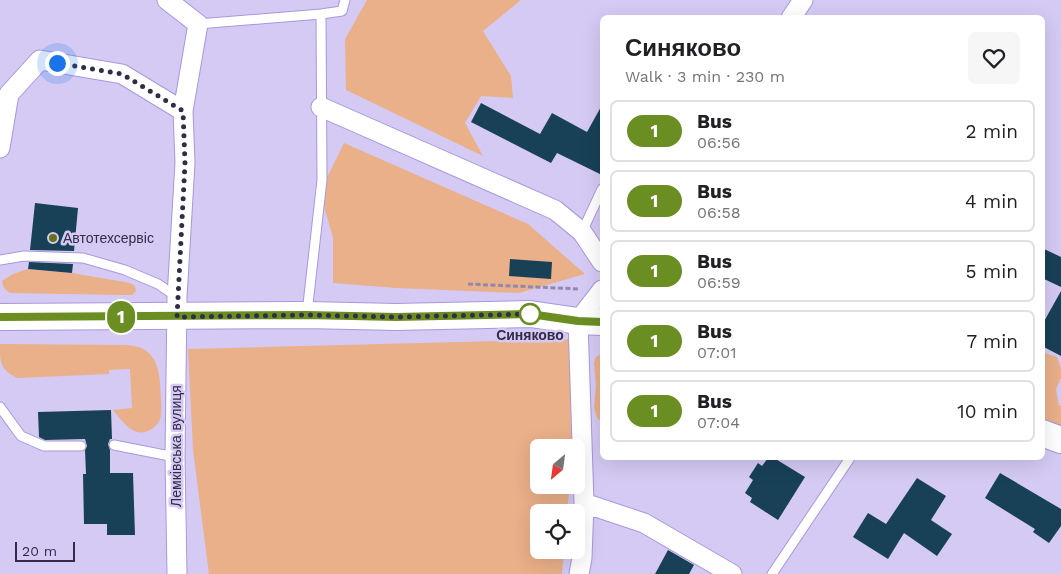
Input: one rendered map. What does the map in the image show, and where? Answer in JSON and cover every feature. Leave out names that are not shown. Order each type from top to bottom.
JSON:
[{"type":"main road","points":[[0,317],[177,307],[307,315],[396,317],[530,314],[590,321]]},
{"type":"main road","points":[[1045,435],[1061,440]]},
{"type":"street","points":[[167,0],[198,24]]},
{"type":"street","points":[[793,15],[803,0]]},
{"type":"street","name":"Лемківська вулиця","points":[[177,574],[175,457],[177,307],[185,163],[183,111],[198,24]]},
{"type":"street","points":[[0,148],[9,94],[40,60],[122,74],[183,111]]},
{"type":"street","points":[[321,108],[556,210],[582,232],[600,259]]},
{"type":"street","points":[[584,504],[590,321],[593,290]]},
{"type":"street","points":[[585,504],[644,523],[732,574]]},
{"type":"street","points":[[579,574],[582,559]]},
{"type":"lane","points":[[198,24],[342,11],[345,0]]},
{"type":"lane","points":[[307,315],[322,180],[321,14]]},
{"type":"lane","points":[[582,232],[600,193]]},
{"type":"lane","points":[[0,260],[24,256],[83,258],[125,270],[158,284],[177,307]]},
{"type":"lane","points":[[0,407],[21,436],[44,446],[82,446]]},
{"type":"lane","points":[[114,446],[175,457]]},
{"type":"lane","points":[[772,574],[849,460]]},
{"type":"path","points":[[468,284],[593,290]]},
{"type":"shaded area","points":[[367,0],[521,0],[483,31],[511,76],[513,98],[481,96],[465,123],[483,156],[346,90],[345,39]]},
{"type":"shaded area","points":[[344,143],[528,224],[585,274],[519,293],[396,288],[333,283],[333,238],[320,192]]},
{"type":"shaded area","points":[[28,269],[72,273],[130,283],[135,286],[136,291],[132,295],[10,293],[4,287],[2,281],[13,274]]},
{"type":"shaded area","points":[[575,339],[573,439],[530,439],[530,494],[569,494],[568,504],[530,504],[530,559],[563,559],[562,574],[209,574],[193,450],[188,349]]},
{"type":"shaded area","points":[[0,344],[126,345],[143,349],[154,360],[159,372],[161,417],[150,430],[139,432],[129,428],[113,410],[132,408],[130,369],[109,370],[109,374],[17,378],[7,372],[2,365]]},
{"type":"shaded area","points":[[1045,353],[1057,357],[1061,368],[1061,378],[1056,389],[1059,406],[1061,405],[1061,434],[1045,430]]},
{"type":"shaded area","points":[[600,354],[600,420],[597,418],[594,407],[596,385],[594,363],[596,357]]},
{"type":"building","points":[[481,103],[540,134],[552,113],[587,132],[600,109],[600,174],[557,153],[551,163],[471,122]]},
{"type":"building","name":"Автотехсервіс","points":[[35,203],[78,208],[74,251],[30,250]]},
{"type":"building","points":[[1045,249],[1061,257],[1061,287],[1045,279]]},
{"type":"building","points":[[510,259],[552,262],[551,279],[509,276]]},
{"type":"building","points":[[29,262],[73,264],[72,273],[28,269]]},
{"type":"building","points":[[1061,291],[1061,356],[1045,348],[1045,320]]},
{"type":"building","points":[[111,410],[112,439],[110,439],[108,444],[110,450],[110,473],[133,473],[135,535],[107,535],[107,524],[84,524],[83,474],[86,474],[85,450],[87,446],[85,439],[45,440],[39,437],[38,412]]},
{"type":"building","points":[[766,460],[777,460],[805,477],[778,520],[750,502],[752,498],[745,493],[753,480],[749,477],[758,463],[762,466]]},
{"type":"building","points":[[1000,473],[1061,509],[1061,526],[1049,543],[1033,532],[1035,529],[985,498]]},
{"type":"building","points":[[917,478],[946,496],[931,520],[952,534],[937,556],[904,533],[888,559],[853,537],[868,513],[886,524]]},
{"type":"building","points":[[668,550],[694,565],[689,574],[655,574]]},
{"type":"bus line","name":"1","points":[[0,317],[307,315],[396,317],[530,314],[578,321],[600,322]]},
{"type":"place","name":"Автотехсервіс","points":[[53,238]]},
{"type":"place","name":"Синяково","points":[[530,314]]},
{"type":"route","points":[[57,63],[122,74],[183,111],[185,163],[177,317],[307,315],[396,317],[530,314]]}]
